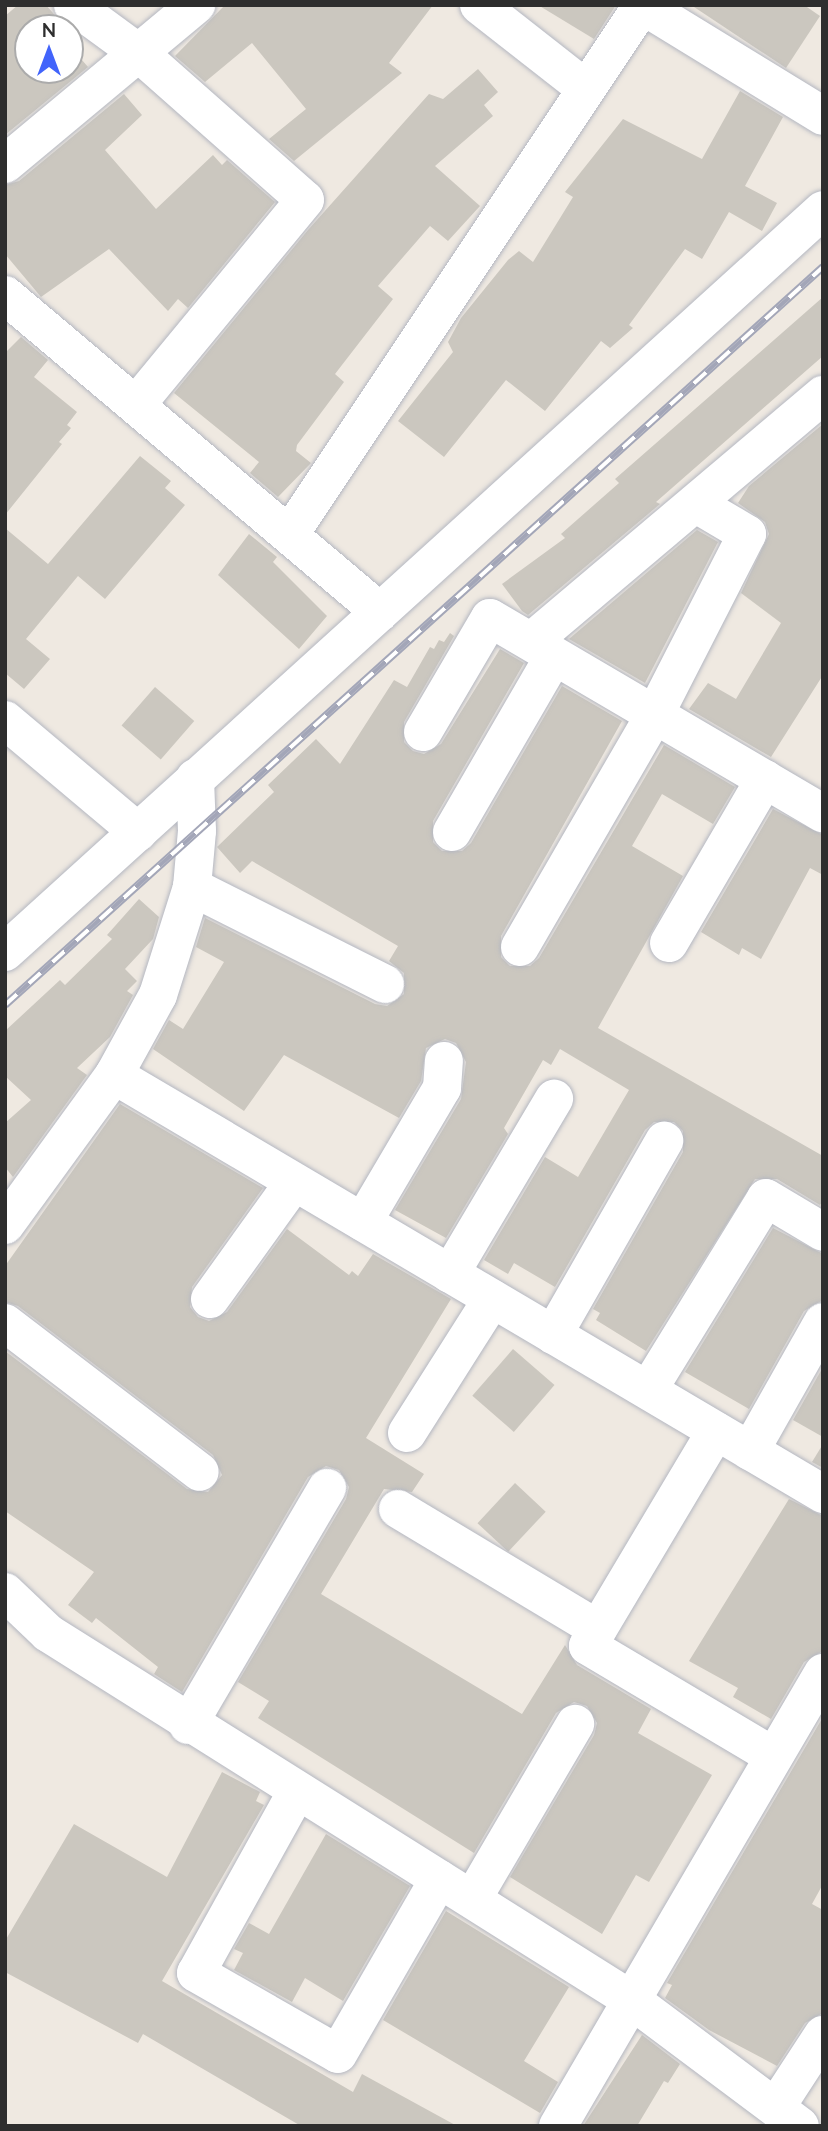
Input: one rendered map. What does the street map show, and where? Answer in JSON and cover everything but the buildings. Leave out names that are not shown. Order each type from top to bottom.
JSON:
[{"type":"street","points":[[73,5],[140,54],[305,200],[137,404]]},
{"type":"street","points":[[5,164],[196,5]]},
{"type":"street","points":[[479,5],[586,89]]},
{"type":"street","points":[[290,534],[642,6],[823,116]]},
{"type":"street","points":[[5,952],[823,210]]},
{"type":"street","points":[[5,295],[380,612]]},
{"type":"street","points":[[452,832],[543,648],[698,505],[823,396]]},
{"type":"street","points":[[520,947],[655,715],[747,534],[698,505]]},
{"type":"street","points":[[423,732],[490,618],[823,813]]},
{"type":"street","points":[[5,720],[138,832]]},
{"type":"street","points":[[5,1225],[114,1075],[158,995],[192,887],[195,778]]},
{"type":"street","points":[[669,943],[765,779]]},
{"type":"street","points":[[192,887],[385,984]]},
{"type":"street","points":[[363,1222],[442,1088],[444,1061]]},
{"type":"street","points":[[114,1075],[823,1494]]},
{"type":"street","points":[[450,1274],[554,1099]]},
{"type":"street","points":[[553,1335],[664,1141]]},
{"type":"street","points":[[210,1298],[294,1182]]},
{"type":"street","points":[[648,1391],[766,1198],[823,1232]]},
{"type":"street","points":[[407,1433],[492,1298]]},
{"type":"street","points":[[750,1451],[823,1322]]},
{"type":"street","points":[[5,1323],[200,1472]]},
{"type":"street","points":[[716,1431],[588,1646],[773,1756]]},
{"type":"street","points":[[188,1725],[327,1488]]},
{"type":"street","points":[[398,1509],[598,1629]]},
{"type":"street","points":[[5,1592],[48,1633],[188,1725],[473,1898],[629,1999],[788,2116],[823,2035]]},
{"type":"street","points":[[558,2126],[629,1999],[823,1673]]},
{"type":"street","points":[[473,1898],[575,1724]]},
{"type":"street","points":[[298,1791],[196,1973],[338,2054],[439,1879]]},
{"type":"railway","points":[[5,1005],[823,267]]}]
